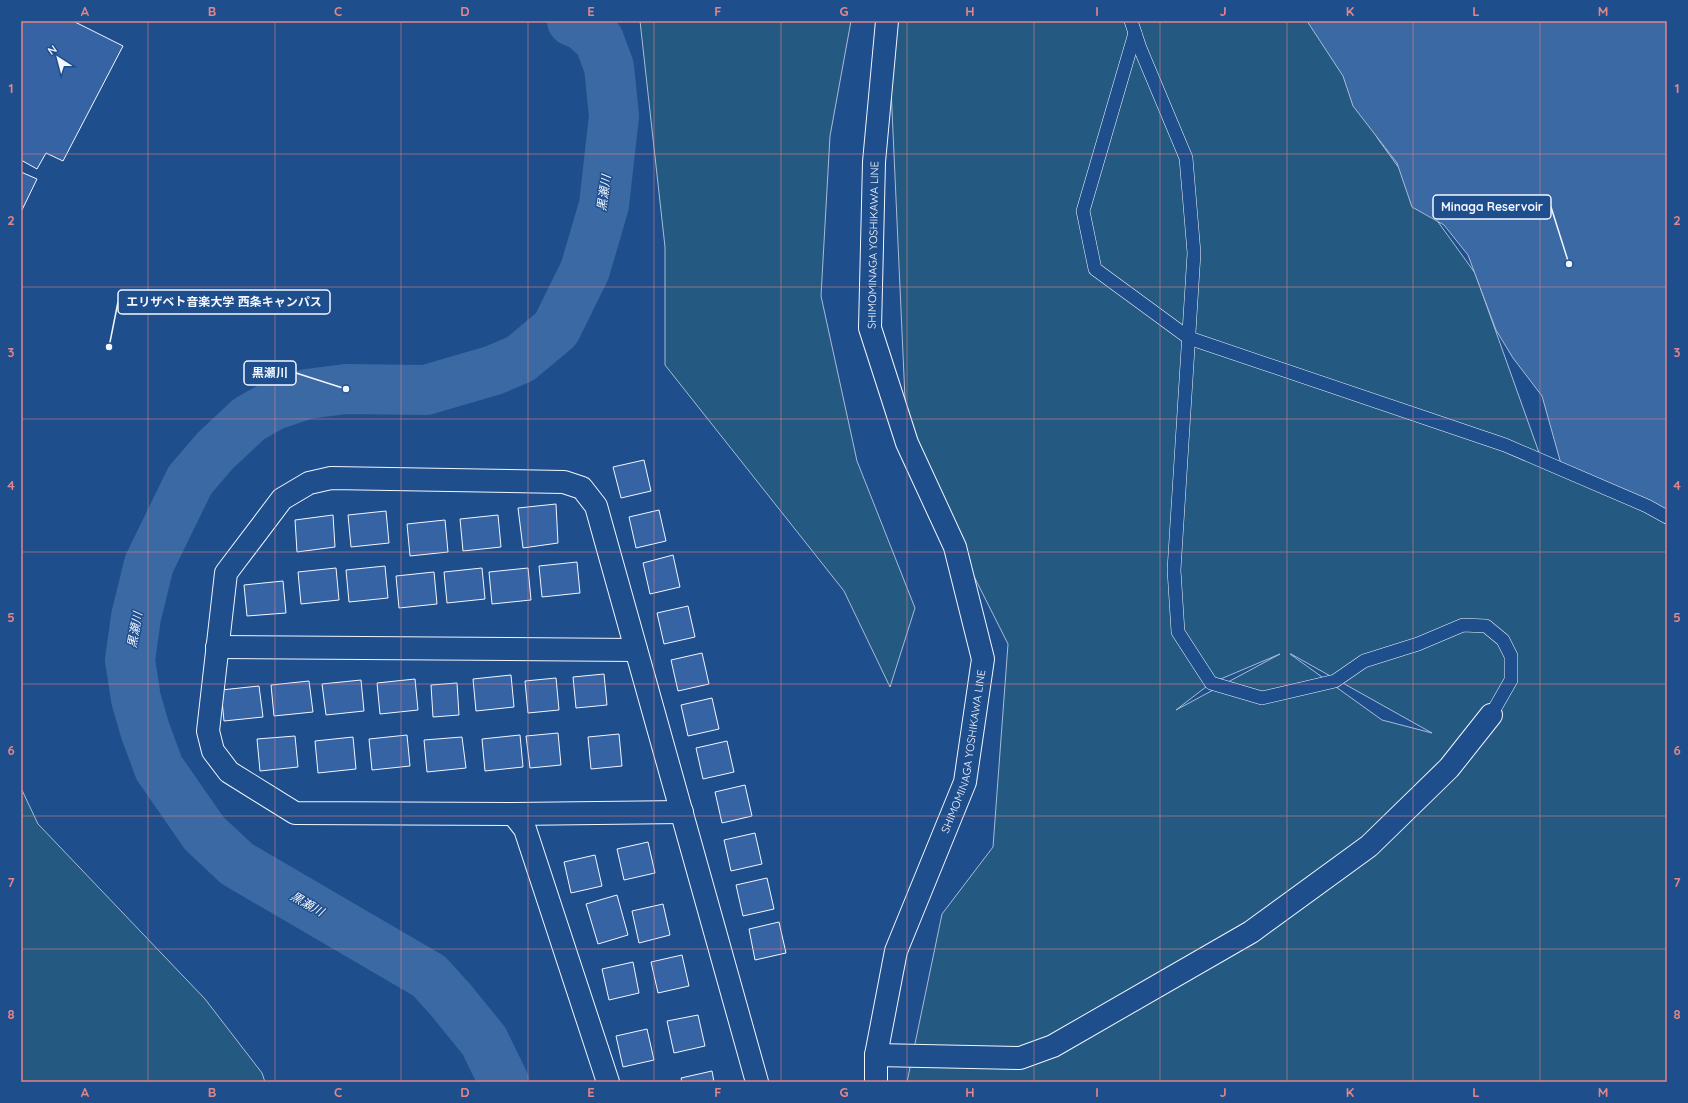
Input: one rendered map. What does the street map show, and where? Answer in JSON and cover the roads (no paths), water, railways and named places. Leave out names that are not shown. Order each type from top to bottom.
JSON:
[{"type":"street","name":"SHIMOMINAGA YOSHIKAWA LINE","points":[[876,1082],[876,1054],[896,951],[965,782],[983,659],[955,547],[907,443],[870,328],[874,162],[887,21]]},
{"type":"street","points":[[682,812],[513,814],[295,813],[229,772],[213,751],[208,731],[226,573],[282,499],[309,483],[331,478],[564,482],[582,488],[596,506],[758,1082]]},
{"type":"street","points":[[217,647],[636,650]]},
{"type":"street","points":[[876,1054],[1020,1058],[1053,1046],[1251,932],[1369,846],[1449,768],[1491,715]]},
{"type":"street","points":[[513,814],[525,829],[608,1082]]},
{"type":"lane","points":[[1133,27],[1186,158],[1194,253],[1174,570],[1178,632],[1210,683],[1262,698],[1335,681],[1364,661],[1418,644],[1462,625],[1486,626],[1503,640],[1511,656],[1511,680],[1491,715]]},
{"type":"lane","points":[[1133,27],[1082,212],[1096,269],[1189,338],[1505,445],[1647,506],[1667,517]]},
{"type":"waterway","name":"黒瀬川","points":[[504,1082],[484,1041],[429,976],[237,864],[204,833],[159,768],[145,730],[136,699],[130,660],[136,617],[149,564],[190,480],[215,451],[249,419],[274,405],[307,394],[346,389],[426,390],[494,370],[520,359],[556,329],[585,270],[604,205],[614,116],[609,67],[599,40],[582,25],[572,21]]},
{"type":"place","name":"Minaga Reservoir","points":[[1569,264]]},
{"type":"place","name":"エリザベト音楽大学 西条キャンパス","points":[[109,347]]},
{"type":"place","name":"黒瀬川","points":[[346,389]]}]
